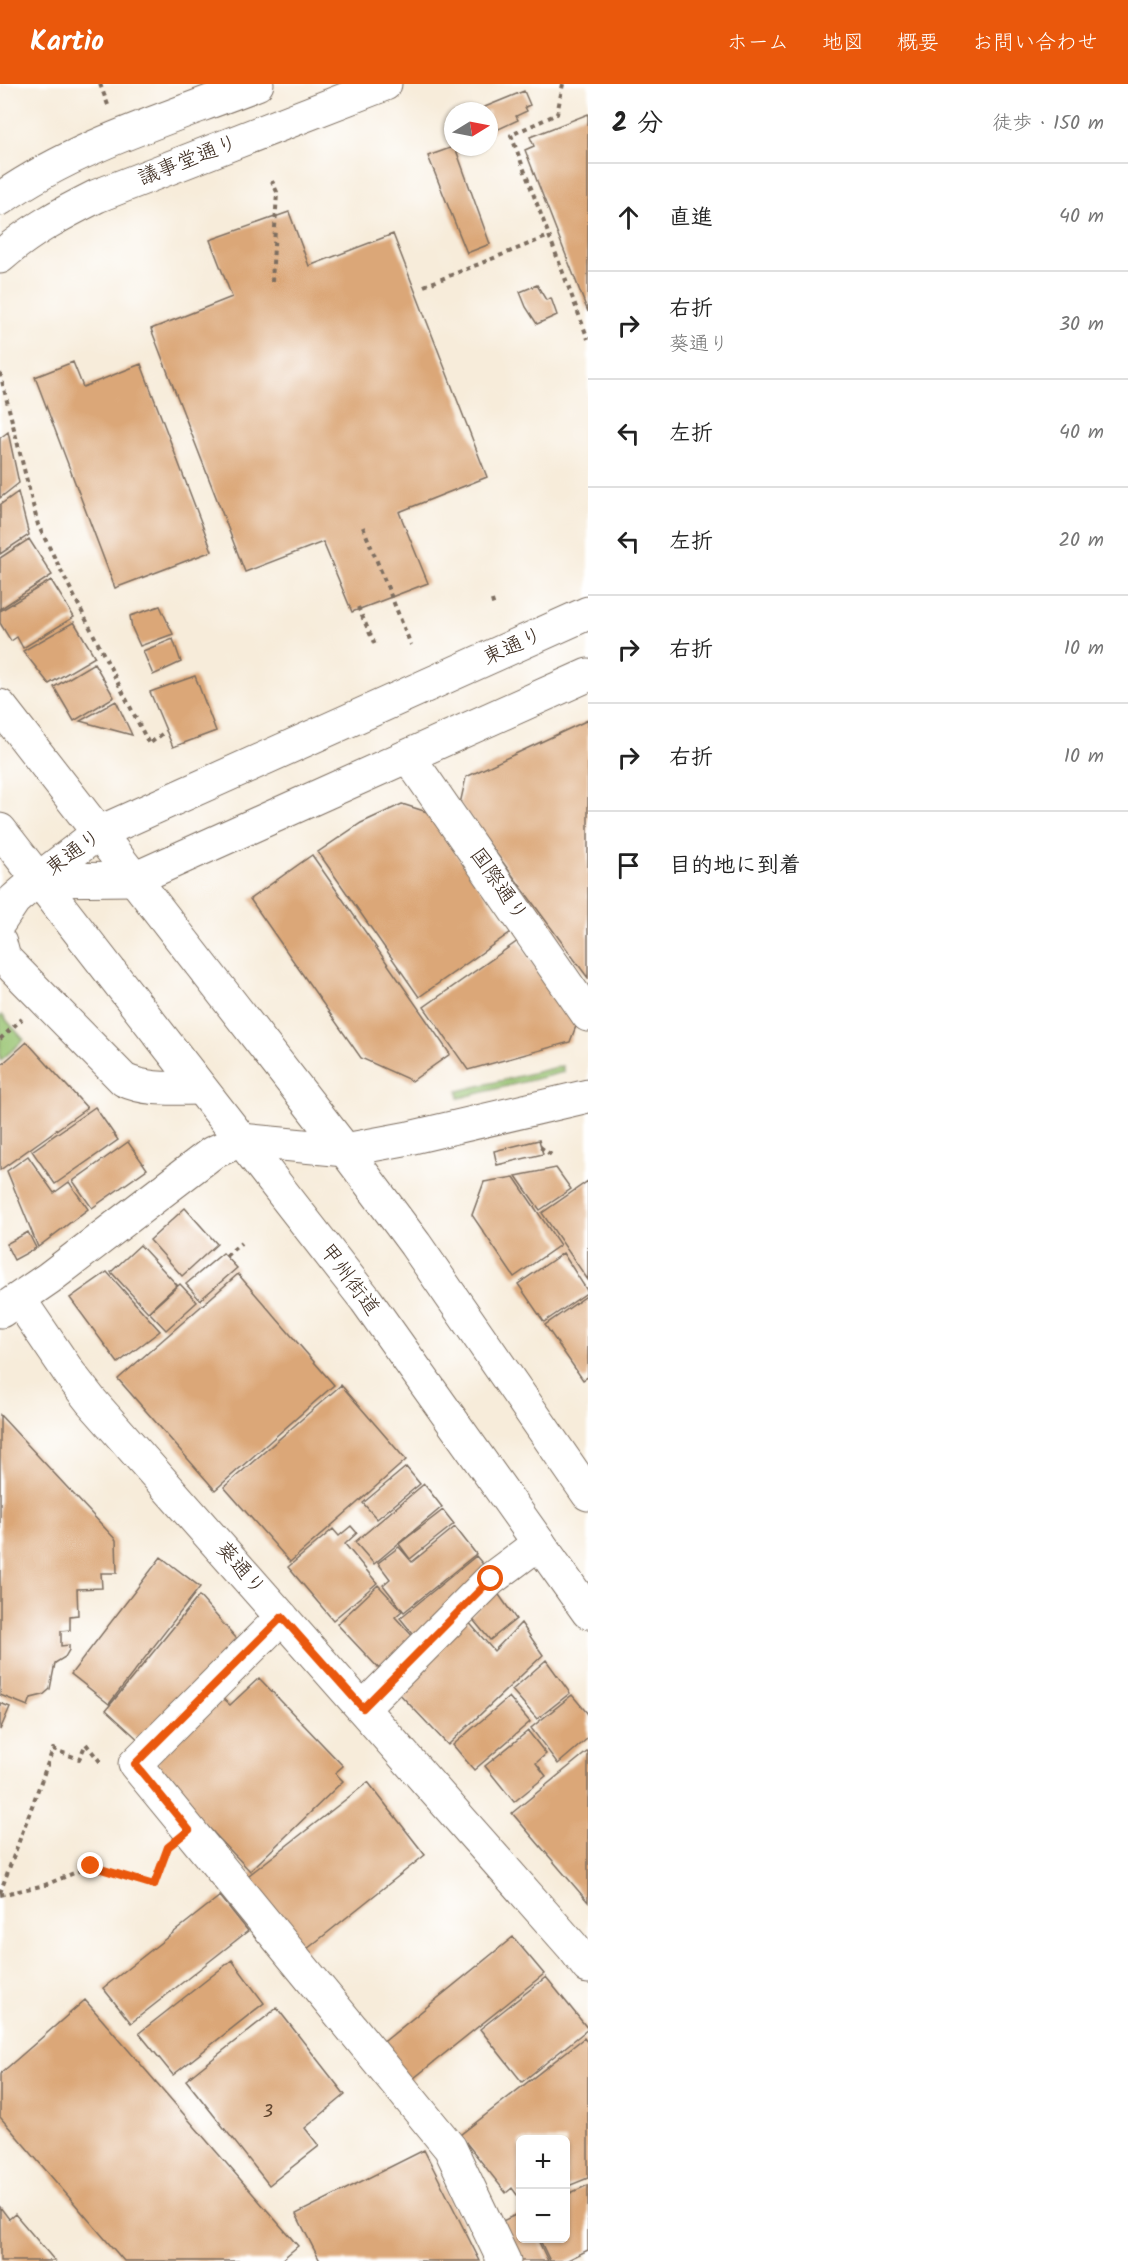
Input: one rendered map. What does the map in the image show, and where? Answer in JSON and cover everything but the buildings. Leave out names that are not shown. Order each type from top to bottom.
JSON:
[{"type":"main road","points":[[12,247],[2,190],[80,153],[257,84]]},
{"type":"main road","name":"議事堂通り","points":[[12,247],[61,214],[97,196],[385,84]]},
{"type":"main road","name":"東通り","points":[[38,880],[98,833],[588,614]]},
{"type":"main road","name":"東通り","points":[[38,880],[134,879],[588,675]]},
{"type":"main road","points":[[0,706],[345,1150],[415,1244],[588,1494]]},
{"type":"main road","name":"国際通り","points":[[408,756],[588,1015]]},
{"type":"main road","name":"甲州街道","points":[[5,837],[366,1300],[588,1612]]},
{"type":"main road","points":[[0,921],[14,900],[38,880]]},
{"type":"main road","points":[[0,943],[4,958],[124,1080],[151,1088],[200,1088]]},
{"type":"main road","points":[[10,1305],[212,1153],[241,1140],[345,1150],[410,1138],[588,1096]]},
{"type":"main road","name":"葵通り","points":[[10,1305],[91,1401],[572,1946],[588,1967]]},
{"type":"main road","points":[[363,1708],[491,1579],[539,1543]]},
{"type":"main road","points":[[282,1617],[135,1764],[450,2148],[504,2261]]},
{"type":"path","points":[[100,84],[108,105]]},
{"type":"path","points":[[563,84],[557,114],[511,135],[588,339]]},
{"type":"path","points":[[272,181],[276,192],[272,282]]},
{"type":"path","points":[[424,285],[549,236]]},
{"type":"path","points":[[0,373],[38,525],[148,744],[166,731]]},
{"type":"path","points":[[363,526],[411,645]]},
{"type":"path","points":[[492,600],[494,607]]},
{"type":"path","points":[[358,607],[375,645]]},
{"type":"path","points":[[0,1039],[22,1019]]},
{"type":"path","points":[[540,1147],[553,1156]]},
{"type":"path","points":[[226,1256],[241,1243]]},
{"type":"path","points":[[0,1894],[53,1749],[79,1759],[86,1744],[107,1771]]},
{"type":"path","points":[[0,1894],[45,1885],[91,1866],[154,1885],[168,1847],[189,1830]]},
{"type":"green space","points":[[2,1015],[24,1040],[0,1061],[0,1017]]},
{"type":"green space","points":[[562,1066],[564,1072],[459,1098],[458,1091]]},
{"type":"route","points":[[91,1866],[154,1885],[168,1847],[189,1830],[135,1764],[282,1617],[363,1708],[491,1579]]}]
